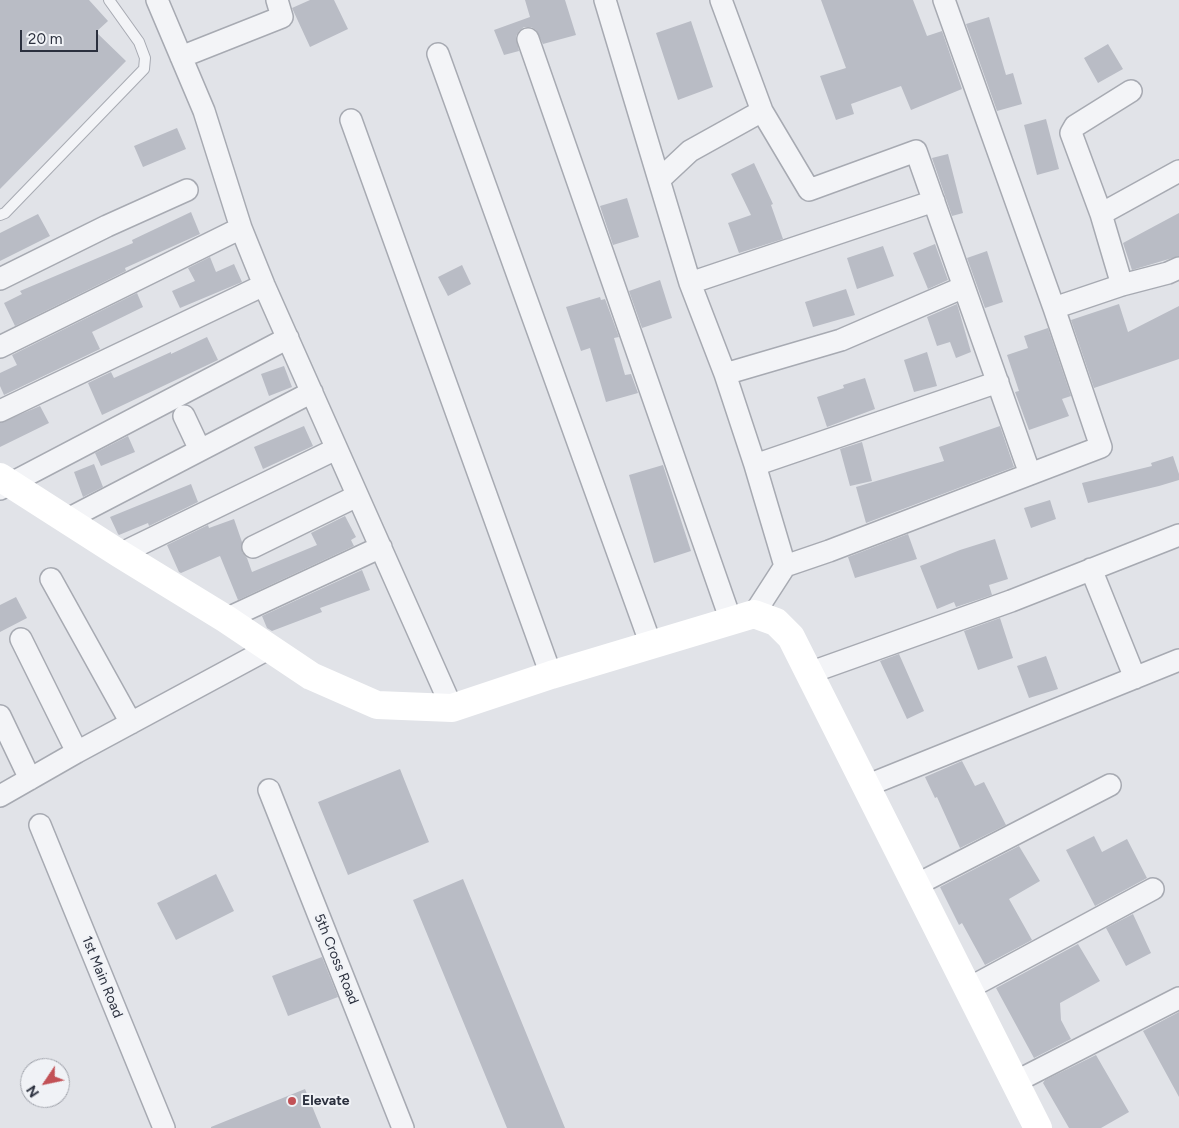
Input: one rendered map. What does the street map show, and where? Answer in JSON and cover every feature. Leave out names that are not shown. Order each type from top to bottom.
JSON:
[{"type":"street","points":[[157,0],[204,111],[241,228],[264,285],[452,708]]},
{"type":"street","points":[[180,57],[282,17],[277,0]]},
{"type":"street","points":[[605,0],[690,283],[725,374],[785,566]]},
{"type":"street","points":[[721,0],[762,112],[809,190],[916,151],[1030,474]]},
{"type":"street","points":[[743,618],[785,566],[1101,447],[1054,308],[944,0]]},
{"type":"street","points":[[528,39],[743,618]]},
{"type":"street","points":[[438,54],[651,645]]},
{"type":"street","points":[[1122,284],[1101,214],[1071,133],[1075,126],[1131,91]]},
{"type":"street","points":[[659,180],[690,151],[762,112]]},
{"type":"street","points":[[351,120],[551,675]]},
{"type":"street","points":[[1101,214],[1179,171]]},
{"type":"street","points":[[0,279],[107,226],[187,190]]},
{"type":"street","points":[[690,283],[934,201]]},
{"type":"street","points":[[0,347],[241,228]]},
{"type":"street","points":[[1054,308],[1122,284],[1175,276]]},
{"type":"street","points":[[0,411],[264,285]]},
{"type":"street","points":[[725,374],[841,340],[964,287]]},
{"type":"street","points":[[3,483],[288,338]]},
{"type":"street","points":[[755,465],[998,382]]},
{"type":"street","points":[[66,520],[312,392]]},
{"type":"street","points":[[184,416],[200,450]]},
{"type":"street","points":[[120,554],[336,449]]},
{"type":"street","points":[[3,483],[226,619],[268,649],[311,676],[377,705],[452,708],[551,675],[743,618],[776,622],[791,637],[1038,1128]]},
{"type":"street","points":[[253,547],[357,496]]},
{"type":"street","points":[[809,673],[1011,600],[1179,535]]},
{"type":"street","points":[[226,619],[381,547]]},
{"type":"street","points":[[1091,569],[1134,678]]},
{"type":"street","points":[[51,580],[131,723]]},
{"type":"street","points":[[21,639],[77,752]]},
{"type":"street","points":[[0,796],[77,752],[268,649]]},
{"type":"street","points":[[866,786],[1179,660]]},
{"type":"street","points":[[0,716],[30,779]]},
{"type":"street","points":[[916,885],[1110,785]]},
{"type":"street","name":"5th Cross Road","points":[[269,790],[403,1128]]},
{"type":"street","name":"1st Main Road","points":[[40,825],[164,1128]]},
{"type":"street","points":[[968,988],[1153,890]]},
{"type":"street","points":[[1015,1082],[1179,998]]},
{"type":"lane","points":[[0,215],[5,213],[144,69],[145,58],[139,42],[110,0]]},
{"type":"building","points":[[0,0],[89,0],[108,21],[96,32],[126,61],[0,189]]},
{"type":"building","points":[[310,0],[334,0],[348,29],[310,47],[292,8]]},
{"type":"building","points":[[525,0],[565,0],[576,35],[543,44],[536,30],[531,27],[524,27],[516,36],[519,51],[504,55],[494,30],[530,17]]},
{"type":"building","points":[[821,0],[913,0],[927,36],[942,31],[962,89],[911,110],[901,86],[851,104],[854,114],[836,120],[820,76],[846,68]]},
{"type":"building","points":[[989,17],[1006,75],[1013,73],[1022,104],[997,111],[966,24]]},
{"type":"building","points":[[691,21],[713,87],[678,100],[656,33]]},
{"type":"building","points":[[1108,44],[1123,69],[1098,83],[1084,58]]},
{"type":"building","points":[[1046,119],[1059,169],[1037,175],[1024,125]]},
{"type":"building","points":[[177,128],[186,149],[143,167],[134,146]]},
{"type":"building","points":[[948,154],[963,213],[952,216],[932,158]]},
{"type":"building","points":[[754,163],[773,204],[771,205],[783,239],[739,253],[728,223],[751,215],[731,174]]},
{"type":"building","points":[[627,198],[639,237],[613,245],[600,206]]},
{"type":"building","points":[[191,212],[200,234],[125,268],[126,271],[15,326],[4,303],[22,294],[20,291],[133,243],[132,240]]},
{"type":"building","points":[[1179,213],[1179,256],[1132,270],[1123,243]]},
{"type":"building","points":[[38,214],[50,236],[0,261],[0,233]]},
{"type":"building","points":[[935,244],[948,280],[928,289],[913,253]]},
{"type":"building","points":[[883,246],[894,276],[857,289],[847,258]]},
{"type":"building","points":[[987,251],[1003,302],[985,308],[967,258]]},
{"type":"building","points":[[210,257],[216,272],[234,264],[242,282],[180,308],[172,291],[195,281],[188,268]]},
{"type":"building","points":[[462,265],[471,284],[448,296],[438,277]]},
{"type":"building","points":[[660,280],[672,318],[642,328],[629,291]]},
{"type":"building","points":[[846,289],[855,315],[813,327],[805,302]]},
{"type":"building","points":[[137,293],[143,307],[92,332],[100,349],[4,395],[0,386],[0,373],[17,365],[12,355]]},
{"type":"building","points":[[600,297],[601,300],[605,299],[619,337],[614,338],[625,375],[631,374],[638,393],[606,402],[590,348],[581,351],[566,307]]},
{"type":"building","points":[[957,304],[971,352],[956,358],[950,342],[937,346],[927,317]]},
{"type":"building","points":[[1119,304],[1128,332],[1179,306],[1179,359],[1094,388],[1071,320]]},
{"type":"building","points":[[1048,328],[1071,396],[1062,399],[1069,416],[1029,430],[1015,392],[1019,391],[1007,355],[1028,348],[1024,336]]},
{"type":"building","points":[[207,337],[218,360],[102,415],[88,383],[111,372],[114,378]]},
{"type":"building","points":[[927,352],[937,386],[914,392],[904,360]]},
{"type":"building","points":[[284,366],[292,387],[269,396],[261,374]]},
{"type":"building","points":[[865,378],[875,409],[827,427],[817,397],[844,388],[843,385]]},
{"type":"building","points":[[40,406],[49,423],[0,447],[0,423]]},
{"type":"building","points":[[304,426],[313,446],[263,469],[254,447]]},
{"type":"building","points":[[1000,426],[1014,467],[866,523],[856,487],[944,461],[939,447]]},
{"type":"building","points":[[128,436],[135,452],[101,466],[95,453]]},
{"type":"building","points":[[862,442],[872,481],[850,486],[840,449]]},
{"type":"building","points":[[1173,456],[1179,480],[1088,503],[1082,483],[1152,466],[1151,463]]},
{"type":"building","points":[[94,464],[103,487],[83,497],[74,472]]},
{"type":"building","points":[[663,465],[691,551],[654,563],[629,475]]},
{"type":"building","points":[[191,484],[198,502],[149,526],[148,523],[118,534],[110,517]]},
{"type":"building","points":[[1050,500],[1056,519],[1031,528],[1024,508]]},
{"type":"building","points":[[345,516],[356,537],[351,540],[354,546],[238,600],[220,556],[181,573],[167,545],[208,525],[209,528],[234,519],[242,542],[242,552],[247,558],[252,572],[317,545],[311,533]]},
{"type":"building","points":[[908,534],[917,559],[855,578],[848,557]]},
{"type":"building","points":[[995,539],[1008,579],[989,585],[992,595],[956,607],[954,602],[937,609],[920,566],[960,550]]},
{"type":"building","points":[[362,570],[370,590],[320,608],[322,612],[272,631],[267,628],[262,616]]},
{"type":"building","points":[[16,597],[27,618],[0,632],[0,605]]},
{"type":"building","points":[[1000,618],[1013,658],[978,670],[964,631]]},
{"type":"building","points":[[899,654],[924,711],[907,719],[880,661]]},
{"type":"building","points":[[1046,656],[1058,689],[1029,698],[1017,666]]},
{"type":"building","points":[[962,761],[975,786],[984,782],[1006,825],[960,848],[937,797],[935,798],[925,777]]},
{"type":"building","points":[[400,769],[429,842],[348,875],[318,802]]},
{"type":"building","points":[[1094,836],[1102,852],[1127,839],[1147,878],[1095,906],[1066,850]]},
{"type":"building","points":[[1019,846],[1040,881],[1009,899],[1032,940],[985,965],[962,923],[959,925],[940,887]]},
{"type":"building","points":[[216,874],[234,911],[176,940],[157,903]]},
{"type":"building","points":[[463,879],[565,1128],[507,1128],[413,900]]},
{"type":"building","points":[[1133,914],[1151,953],[1126,966],[1106,928]]},
{"type":"building","points":[[1078,944],[1100,981],[1060,1003],[1061,1020],[1071,1039],[1034,1058],[996,988]]},
{"type":"building","points":[[322,957],[338,997],[288,1016],[272,976]]},
{"type":"building","points":[[1179,1012],[1179,1097],[1143,1031]]},
{"type":"building","points":[[1096,1055],[1129,1112],[1101,1128],[1069,1128],[1043,1083],[1045,1080]]},
{"type":"building","name":"Elevate","points":[[305,1089],[321,1128],[211,1128],[211,1127]]},
{"type":"place","name":"Elevate","points":[[292,1101]]}]
